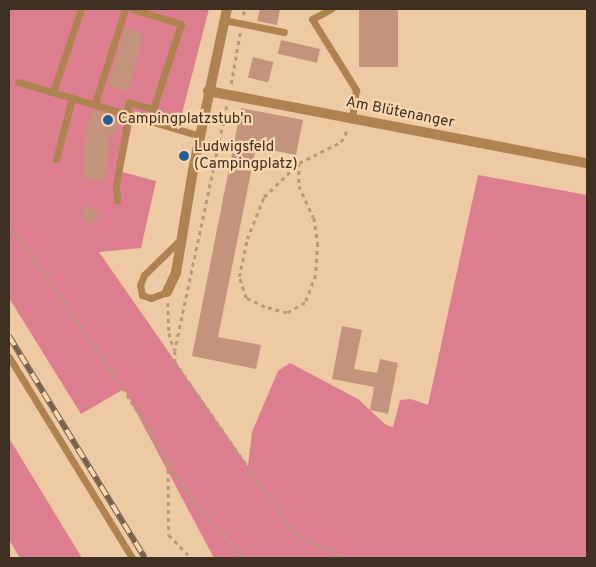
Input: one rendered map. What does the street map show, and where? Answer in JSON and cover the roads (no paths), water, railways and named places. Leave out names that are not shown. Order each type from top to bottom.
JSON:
[{"type":"street","points":[[167,292],[176,273],[208,91],[227,9]]},
{"type":"street","name":"Am Blütenanger","points":[[208,91],[229,97],[587,164]]},
{"type":"lane","points":[[53,92],[81,9]]},
{"type":"lane","points":[[95,103],[125,9]]},
{"type":"lane","points":[[117,200],[116,185],[129,102],[153,109],[181,24],[132,9]]},
{"type":"lane","points":[[330,9],[312,18],[356,90],[352,120]]},
{"type":"lane","points":[[224,20],[284,32]]},
{"type":"lane","points":[[18,82],[128,112],[200,136]]},
{"type":"lane","points":[[56,159],[72,96]]},
{"type":"lane","points":[[167,292],[151,298],[142,295],[140,285],[144,274],[182,238]]},
{"type":"lane","points":[[9,357],[132,558]]},
{"type":"railway","points":[[9,336],[145,558]]},
{"type":"place","name":"Campingplatzstub'n","points":[[108,120]]},
{"type":"place","name":"Ludwigsfeld (Campingplatz)","points":[[184,156]]}]
